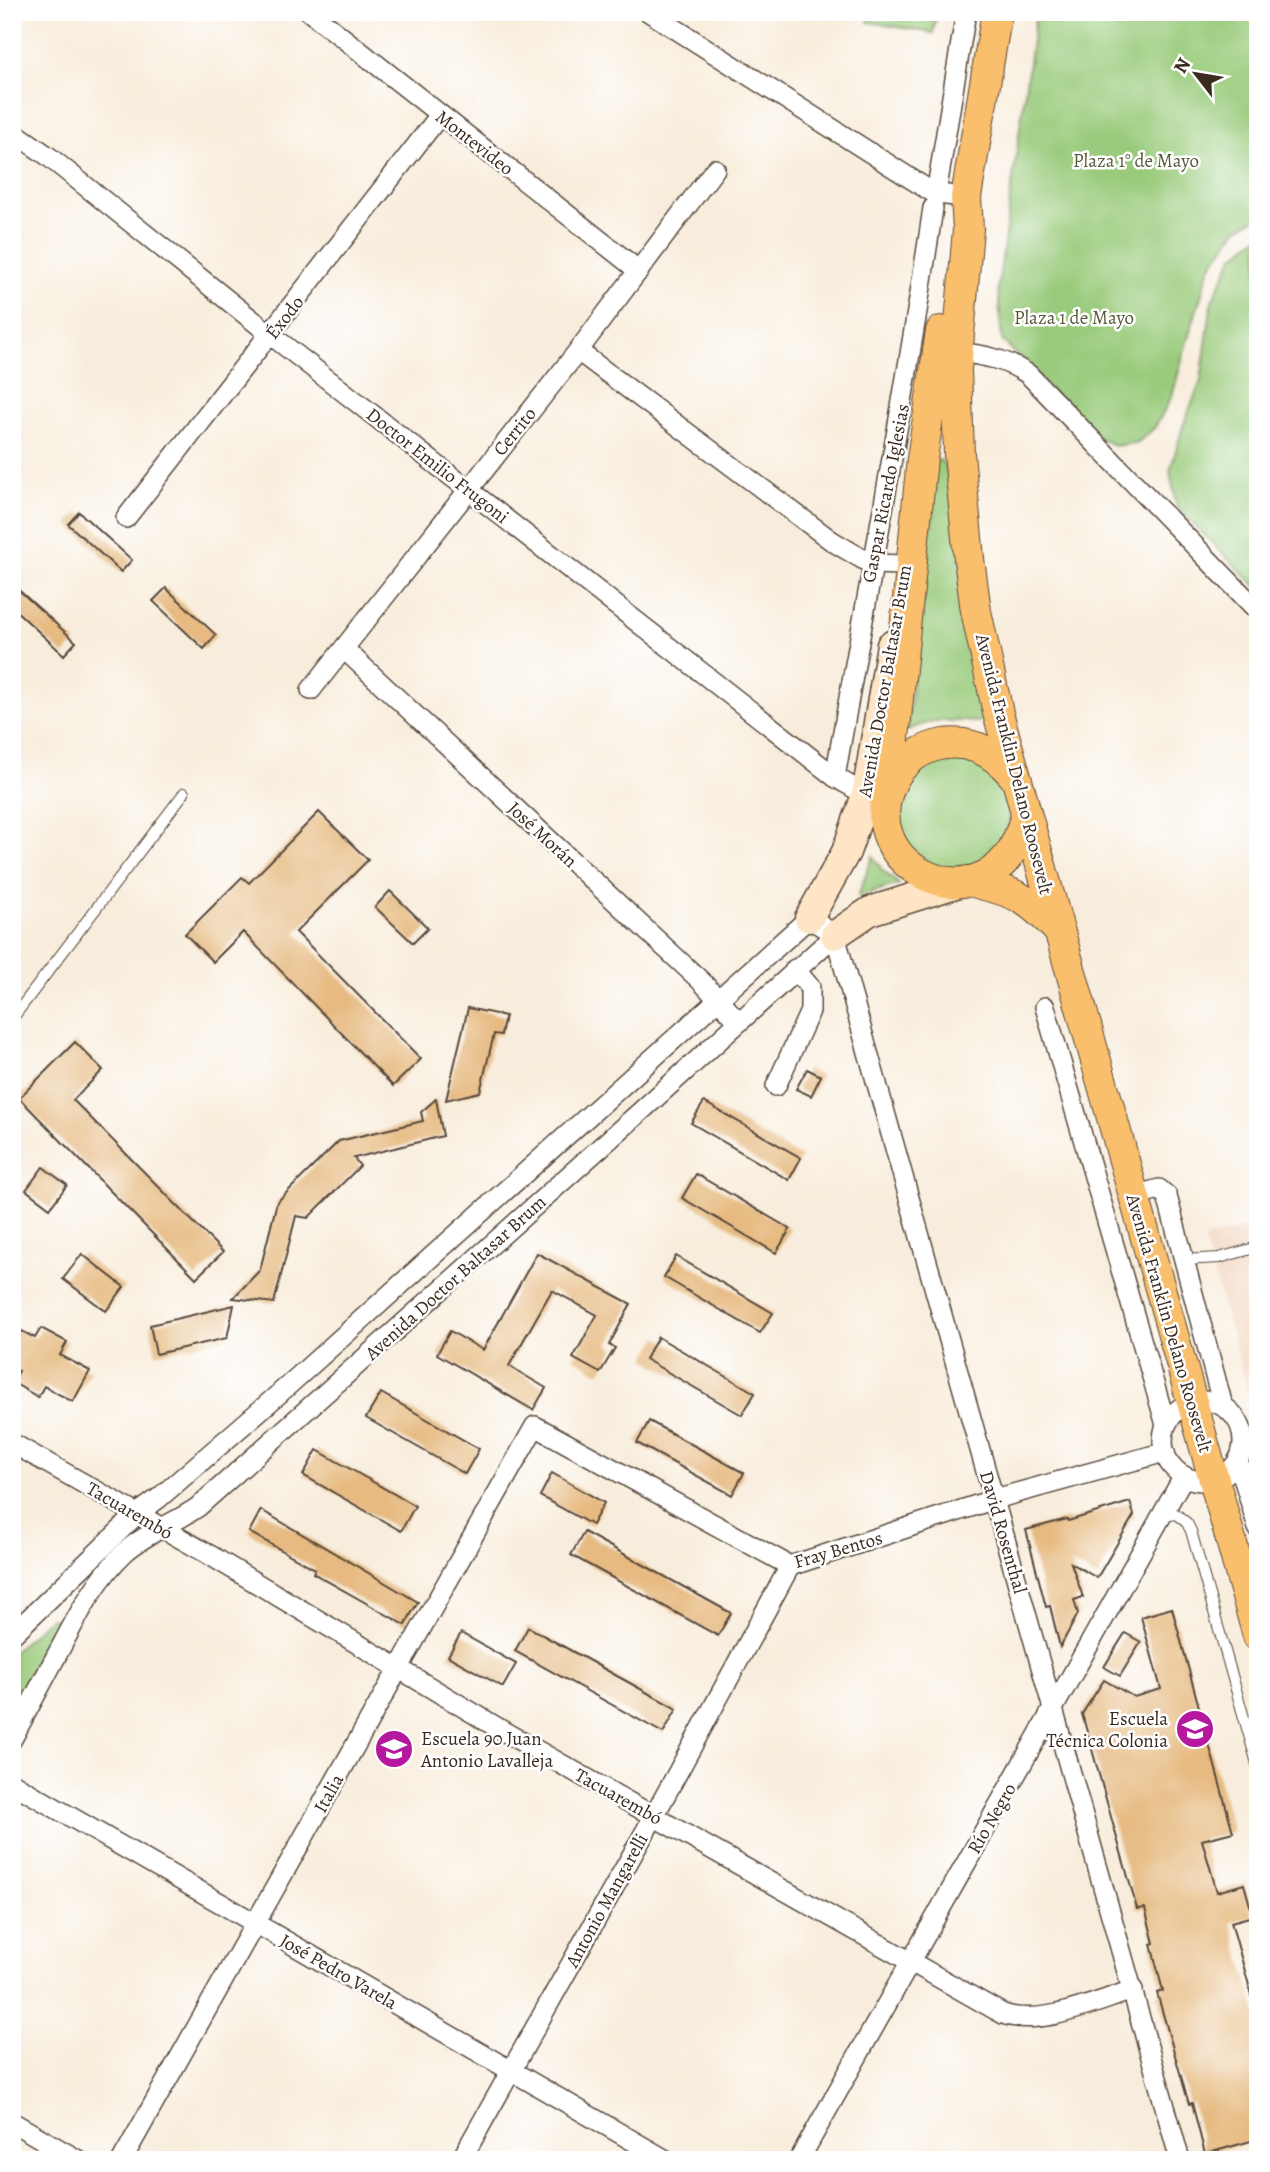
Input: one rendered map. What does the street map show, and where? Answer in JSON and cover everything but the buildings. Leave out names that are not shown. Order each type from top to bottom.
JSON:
[{"type":"main road","points":[[966,197],[997,12]]},
{"type":"main road","name":"Avenida Doctor Baltasar Brum","points":[[880,798],[936,349],[957,225],[966,197]]},
{"type":"main road","name":"Avenida Franklin Delano Roosevelt","points":[[936,349],[959,454],[976,611],[998,713],[1108,1106],[1146,1192],[1154,1268],[1258,1636]]},
{"type":"main road","points":[[922,459],[928,449],[939,444],[950,446],[959,454]]},
{"type":"main road","points":[[1017,780],[1005,765],[987,752],[965,744],[934,746],[913,757],[896,774],[880,798],[886,827],[891,842],[910,867],[939,881],[965,881],[984,875],[1003,862],[1017,841],[1026,814]]},
{"type":"main road","name":"Avenida Franklin Delano Roosevelt","points":[[965,881],[995,887],[1019,896],[1040,910],[1059,930]]},
{"type":"street","name":"Montevideo","points":[[310,12],[639,271]]},
{"type":"street","points":[[649,12],[935,201],[966,197]]},
{"type":"street","name":"Gaspar Ricardo Iglesias","points":[[835,777],[871,564],[936,349],[935,201],[966,12]]},
{"type":"street","points":[[955,71],[986,78]]},
{"type":"street","name":"Éxodo","points":[[126,518],[440,115]]},
{"type":"street","name":"Doctor Emilio Frugoni","points":[[12,131],[48,156],[271,335],[835,777],[880,798]]},
{"type":"street","name":"Cerrito","points":[[311,690],[578,351],[715,169]]},
{"type":"street","points":[[936,349],[990,356],[1012,363],[1028,374],[1258,611]]},
{"type":"street","points":[[578,351],[832,541],[871,564],[904,565]]},
{"type":"street","name":"Avenida Doctor Baltasar Brum","points":[[12,1635],[137,1514],[272,1400],[809,918],[841,897],[849,887],[880,798],[904,565],[916,517]]},
{"type":"street","name":"José Morán","points":[[344,649],[719,1000],[739,1022]]},
{"type":"street","name":"Avenida Doctor Baltasar Brum","points":[[12,1740],[79,1614],[95,1588],[125,1552],[142,1539],[162,1530],[198,1507],[835,935],[870,911],[965,881]]},
{"type":"street","points":[[809,918],[835,935]]},
{"type":"street","name":"David Rosenthal","points":[[835,935],[1180,2160]]},
{"type":"street","points":[[776,1086],[810,1011],[810,987],[795,969]]},
{"type":"street","name":"Avenida Franklin Delano Roosevelt","points":[[1073,983],[1073,991],[1067,1005],[1055,1015],[1046,1012],[1166,1425],[1163,1438],[1165,1452]]},
{"type":"street","points":[[1063,1072],[1096,1061]]},
{"type":"street","points":[[1076,1116],[1108,1106]]},
{"type":"street","points":[[1146,1192],[1167,1196],[1223,1406]]},
{"type":"street","points":[[1124,1277],[1182,1260]]},
{"type":"street","points":[[1165,1452],[1170,1464],[1184,1476],[1196,1480],[1214,1480],[1231,1470],[1243,1449],[1242,1430],[1236,1417],[1223,1406],[1207,1401],[1192,1402],[1174,1413],[1166,1425]]},
{"type":"street","name":"Fray Bentos","points":[[535,1426],[790,1566],[995,1499],[1165,1452]]},
{"type":"street","name":"Italia","points":[[122,2160],[535,1426]]},
{"type":"street","name":"Tacuarembó","points":[[12,1443],[208,1554],[503,1731],[988,2007],[1016,2019],[1044,2017],[1133,1990]]},
{"type":"street","points":[[1238,1460],[1258,1528]]},
{"type":"street","name":"Río Negro","points":[[799,2160],[1184,1476]]},
{"type":"street","name":"Antonio Mangarelli","points":[[461,2160],[654,1816],[790,1566]]},
{"type":"street","name":"José Pedro Varela","points":[[12,1783],[666,2160]]},
{"type":"street","points":[[12,2122],[78,2160]]},
{"type":"lane","points":[[12,1019],[184,793]]},
{"type":"lane","points":[[1182,1260],[1219,1258],[1258,1247]]},
{"type":"lane","points":[[1160,1518],[1166,1514],[1176,1514],[1188,1523],[1258,1767]]},
{"type":"shaded area","points":[[1258,1224],[1258,1428],[1204,1239]]},
{"type":"green space","points":[[870,12],[937,12],[933,33],[868,22]]},
{"type":"green space","name":"Plaza 1° de Mayo","points":[[1036,12],[1258,12],[1258,217],[1237,229],[1210,267],[1172,396],[1155,427],[1138,442],[1115,446],[1096,436],[1002,340],[998,287]]},
{"type":"green space","points":[[1258,237],[1258,588],[1177,508],[1170,471],[1183,426],[1201,381],[1212,301],[1233,257]]},
{"type":"green space","points":[[940,460],[947,467],[985,718],[979,722],[936,721],[908,730],[933,462]]},
{"type":"green space","points":[[959,752],[1001,779],[1010,811],[1007,828],[988,854],[974,863],[958,868],[942,867],[911,851],[895,817],[912,769]]},
{"type":"green space","points":[[873,856],[882,870],[899,884],[858,896]]},
{"type":"green space","points":[[50,1618],[56,1619],[56,1624],[16,1698],[12,1699],[12,1653]]},
{"type":"place","name":"Escuela Técnica Colonia","points":[[1195,1729]]},
{"type":"place","name":"Escuela 90 Juan Antonio Lavalleja","points":[[394,1749]]},
{"type":"park label","name":"Plaza 1 de Mayo","points":[[1074,317]]}]
